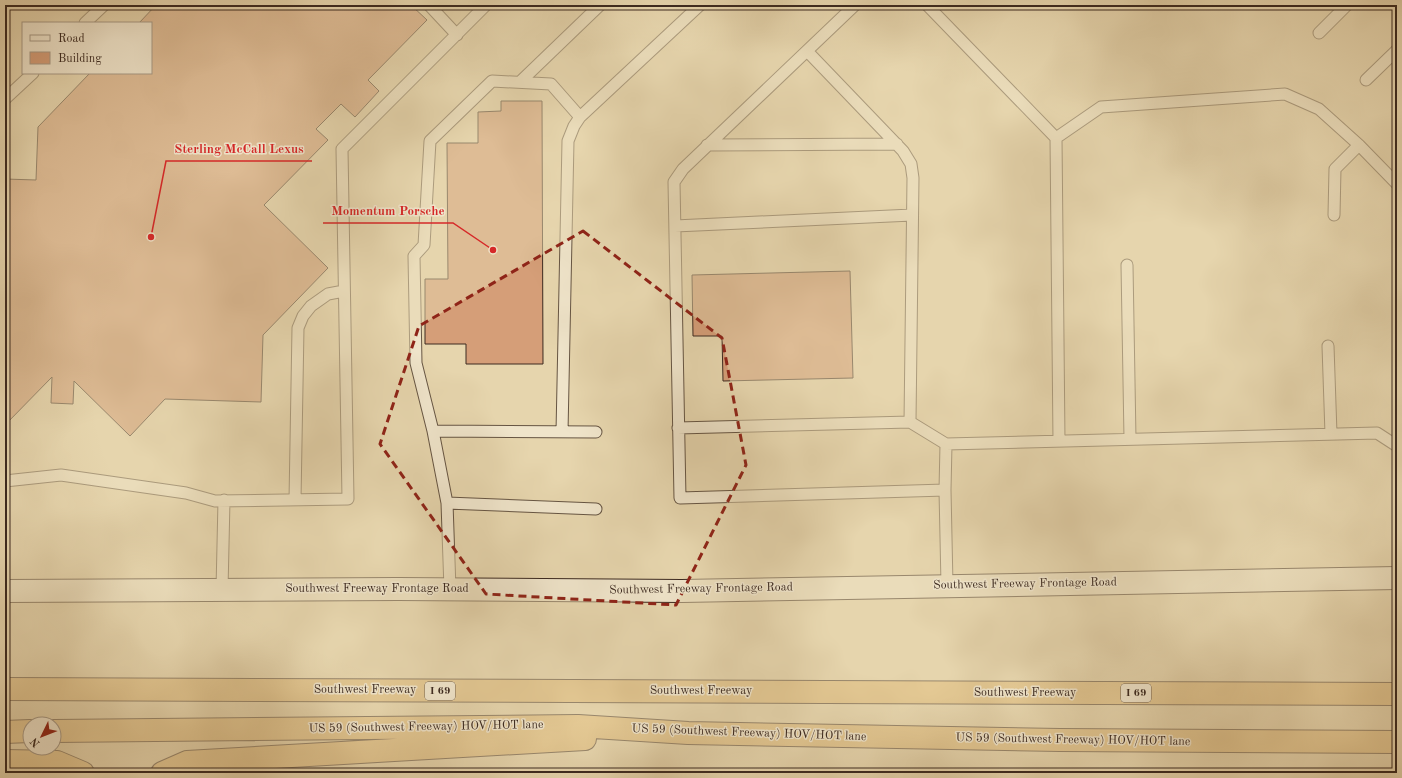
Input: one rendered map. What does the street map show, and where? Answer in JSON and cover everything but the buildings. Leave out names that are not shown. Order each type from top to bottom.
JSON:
[{"type":"highway","name":"Southwest Freeway","points":[[5,689],[1397,694]]},
{"type":"highway","name":"US 59 (Southwest Freeway) HOV/HOT lane","points":[[62,731],[578,726],[688,733],[1068,740],[1397,742]]},
{"type":"highway","points":[[5,732],[22,732]]},
{"type":"highway","points":[[162,773],[187,762],[688,733]]},
{"type":"highway","points":[[5,761],[57,762],[83,773]]},
{"type":"main road","name":"Southwest Freeway Frontage Road","points":[[5,591],[450,589],[682,590],[1397,578]]},
{"type":"lane","points":[[86,22],[104,5]]},
{"type":"lane","points":[[429,5],[456,35]]},
{"type":"lane","points":[[5,481],[61,475],[186,493],[215,501],[348,500],[342,149],[486,5]]},
{"type":"lane","points":[[520,81],[600,5]]},
{"type":"lane","points":[[562,432],[568,141],[574,126],[580,117],[700,5]]},
{"type":"lane","points":[[855,5],[707,145],[683,169],[674,182],[680,498],[945,490]]},
{"type":"lane","points":[[927,5],[1056,138],[1059,441]]},
{"type":"lane","points":[[1319,33],[1347,5]]},
{"type":"lane","points":[[1366,80],[1397,50]]},
{"type":"lane","points":[[807,51],[897,144],[912,164],[910,422]]},
{"type":"lane","points":[[5,100],[32,74]]},
{"type":"lane","points":[[450,589],[447,503],[433,431],[416,363],[414,256],[424,245],[430,140],[492,81],[520,81],[551,84],[580,117]]},
{"type":"lane","points":[[1056,138],[1101,107],[1285,94],[1319,109],[1359,145],[1397,184]]},
{"type":"lane","points":[[707,145],[897,144]]},
{"type":"lane","points":[[1334,215],[1335,169],[1359,145]]},
{"type":"lane","points":[[675,226],[912,214]]},
{"type":"lane","points":[[1127,265],[1130,439]]},
{"type":"lane","points":[[295,500],[298,328],[303,316],[311,306],[328,294],[344,291]]},
{"type":"lane","points":[[1328,346],[1331,434]]},
{"type":"lane","points":[[678,428],[910,422],[946,444],[1377,434],[1397,446]]},
{"type":"lane","points":[[433,431],[596,432]]},
{"type":"lane","points":[[946,444],[945,490],[947,585]]},
{"type":"lane","points":[[222,590],[224,500]]},
{"type":"lane","points":[[447,503],[596,509]]},
{"type":"highlighted area","points":[[583,231],[722,338],[746,465],[676,605],[486,594],[380,444],[419,326]]},
{"type":"place","name":"Sterling McCall Lexus","points":[[151,237]]},
{"type":"place","name":"Momentum Porsche","points":[[493,250]]}]
